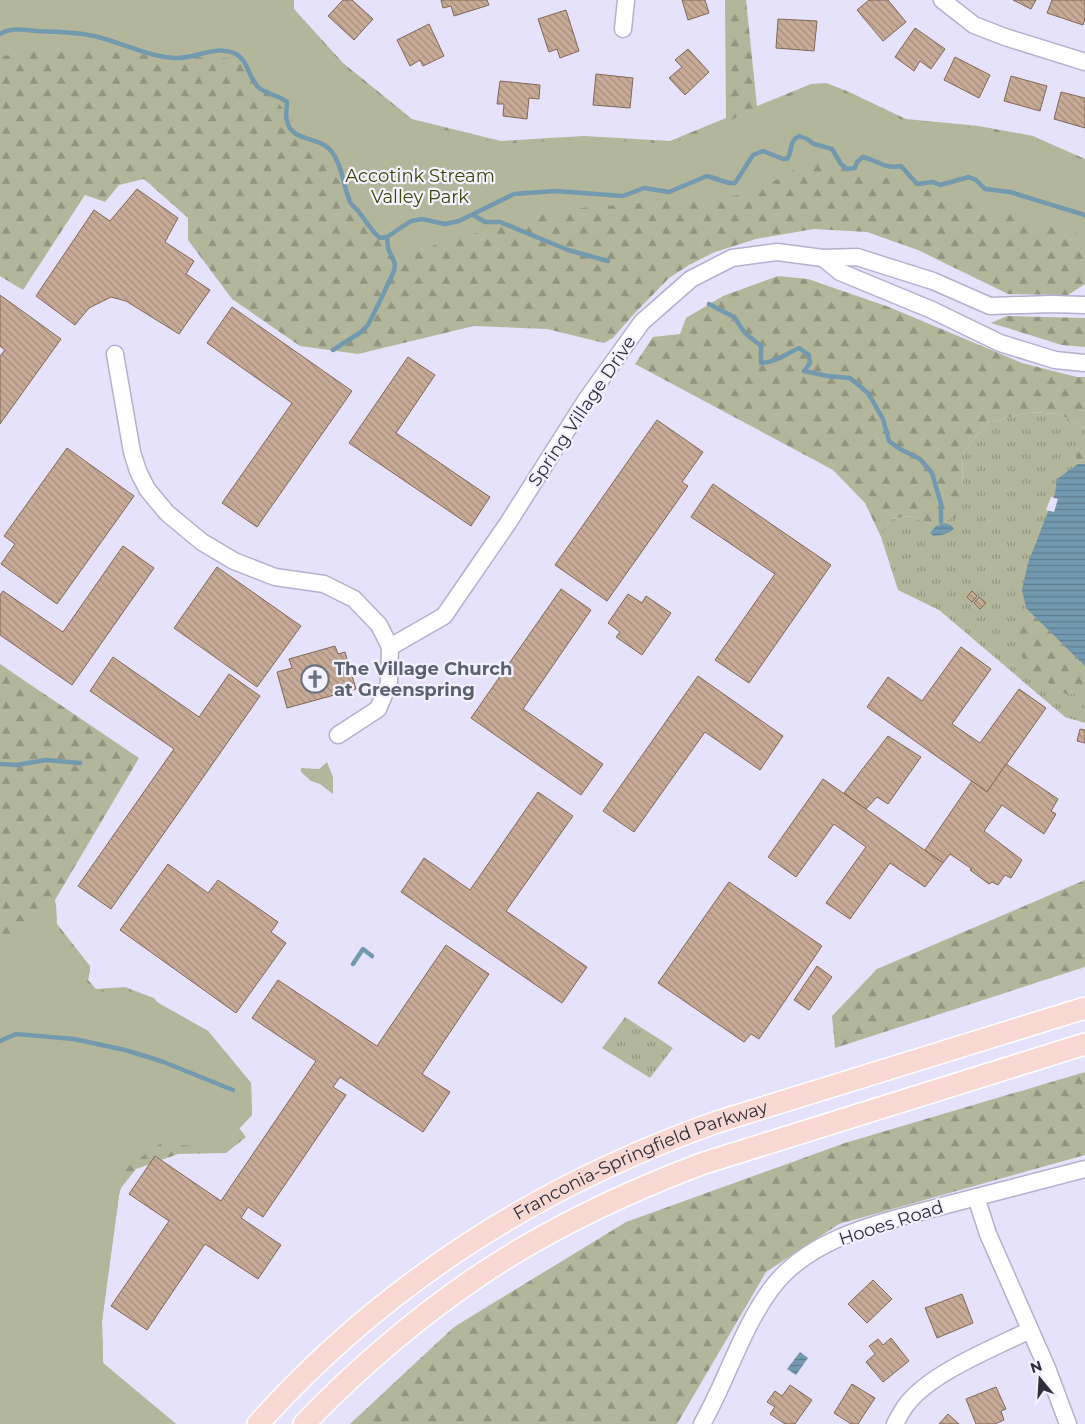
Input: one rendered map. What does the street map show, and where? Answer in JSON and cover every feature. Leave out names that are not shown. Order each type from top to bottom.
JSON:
[{"type":"main road","name":"Franconia-Springfield Parkway","points":[[258,1424],[335,1345],[414,1281],[464,1245],[506,1219],[575,1181],[668,1140],[718,1122],[1085,1008]]},
{"type":"main road","name":"Franconia-Springfield Parkway","points":[[304,1424],[356,1372],[434,1308],[510,1256],[585,1214],[654,1182],[701,1164],[1085,1044]]},
{"type":"street","points":[[622,29],[626,0]]},
{"type":"street","points":[[942,0],[974,24],[1005,37],[1085,62]]},
{"type":"street","name":"Spring Village Drive","points":[[390,646],[444,616],[511,518],[586,400],[642,322],[691,279],[732,258],[778,252],[823,258],[857,256],[933,281],[990,306],[1085,305]]},
{"type":"street","name":"Spring Village Drive","points":[[823,258],[840,272],[932,310],[1000,343],[1055,360],[1085,363]]},
{"type":"street","points":[[960,324],[973,298]]},
{"type":"street","points":[[115,354],[132,452],[138,471],[147,488],[167,513],[202,542],[234,561],[275,577],[324,584],[354,599],[379,624],[390,646],[389,683],[378,709],[338,735]]},
{"type":"street","name":"Hooes Road","points":[[702,1424],[758,1309],[772,1288],[792,1268],[819,1249],[854,1232],[885,1222],[1085,1169]]},
{"type":"street","points":[[976,1197],[988,1234],[1047,1368],[1068,1424]]},
{"type":"street","points":[[895,1424],[907,1403],[934,1380],[965,1362],[1030,1330]]},
{"type":"green space","points":[[0,0],[294,0],[294,9],[343,63],[412,119],[501,141],[584,136],[670,141],[726,118],[725,0],[746,0],[757,106],[811,84],[826,83],[906,119],[979,126],[1033,136],[1085,159],[1085,284],[1068,295],[1008,294],[918,250],[867,232],[814,229],[756,239],[715,252],[689,265],[669,278],[613,338],[604,343],[547,329],[474,326],[358,354],[300,346],[232,299],[188,240],[188,218],[144,179],[119,185],[105,202],[85,195],[23,290],[0,276]]},
{"type":"green space","name":"Accotink Stream Valley Park","points":[[0,0],[294,0],[294,11],[344,66],[413,122],[501,144],[585,139],[671,144],[812,87],[827,86],[907,122],[980,129],[1034,139],[1085,161],[1085,236],[817,157],[751,194],[556,210],[397,256],[253,70],[238,59],[35,49],[0,57]]},
{"type":"green space","points":[[778,276],[808,279],[889,307],[1022,363],[1077,377],[1085,377],[1085,428],[1059,414],[1030,412],[987,423],[962,454],[963,495],[955,518],[932,525],[911,516],[891,519],[881,537],[865,503],[833,470],[635,364],[653,337],[680,334],[686,318],[723,296]]},
{"type":"green space","points":[[1007,316],[1085,318],[1085,347],[1062,345],[991,323]]},
{"type":"green space","points":[[1030,412],[1059,414],[1085,428],[1085,723],[1065,717],[939,610],[898,590],[881,537],[891,519],[911,516],[932,525],[963,495],[962,454],[987,423]]},
{"type":"green space","points":[[1085,434],[1085,464],[1078,464],[1074,449]]},
{"type":"green space","points":[[1026,608],[1085,666],[1085,695],[1066,694],[1028,670],[1019,650],[1013,629]]},
{"type":"green space","points":[[0,664],[139,758],[55,900],[57,924],[90,966],[88,980],[96,989],[125,987],[154,998],[158,1003],[208,1031],[251,1083],[252,1115],[239,1128],[246,1137],[226,1153],[178,1154],[136,1169],[121,1188],[119,1195],[102,1321],[103,1363],[176,1424],[0,1424]]},
{"type":"green space","points":[[327,762],[333,777],[333,794],[320,784],[311,781],[301,772],[301,768],[319,769]]},
{"type":"green space","points":[[1085,880],[1085,967],[835,1048],[832,1016],[877,969]]},
{"type":"green space","points":[[56,903],[57,927],[90,970],[87,982],[97,992],[126,990],[155,1001],[208,1031],[251,1083],[252,1115],[237,1131],[217,1147],[160,1144],[126,1168],[119,1195],[102,1321],[103,1363],[176,1424],[0,1424],[0,941]]},
{"type":"green space","points":[[625,1017],[673,1048],[650,1078],[602,1048]]},
{"type":"green space","points":[[1085,1072],[1085,1155],[839,1224],[766,1272],[677,1424],[350,1424],[454,1327],[626,1222],[845,1143]]},
{"type":"water","points":[[1078,464],[1085,464],[1085,666],[1026,608],[1022,590],[1028,563],[1055,494],[1057,479]]},
{"type":"water","points":[[945,523],[951,525],[954,529],[934,536],[930,533],[936,526]]},
{"type":"water","points":[[800,1352],[808,1358],[796,1375],[787,1369]]},
{"type":"pier","points":[[1051,497],[1058,499],[1054,512],[1046,510]]},
{"type":"building","points":[[343,0],[352,0],[373,19],[354,40],[328,16]]},
{"type":"building","points":[[441,0],[487,0],[489,5],[454,16],[451,6],[443,8]]},
{"type":"building","points":[[682,0],[705,0],[709,13],[688,20]]},
{"type":"building","points":[[869,0],[888,0],[906,22],[883,41],[857,10]]},
{"type":"building","points":[[1013,0],[1036,0],[1031,9]]},
{"type":"building","points":[[1052,0],[1085,0],[1085,19],[1083,25],[1047,13]]},
{"type":"building","points":[[566,10],[579,51],[560,58],[557,49],[549,52],[538,19]]},
{"type":"building","points":[[778,19],[817,21],[814,51],[776,48]]},
{"type":"building","points":[[429,24],[444,56],[423,66],[420,60],[410,66],[397,40]]},
{"type":"building","points":[[915,28],[945,49],[931,69],[920,61],[914,71],[895,57]]},
{"type":"building","points":[[688,49],[709,72],[685,95],[669,78],[682,67],[675,60]]},
{"type":"building","points":[[955,57],[990,75],[979,98],[944,80]]},
{"type":"building","points":[[596,74],[633,78],[630,108],[593,105]]},
{"type":"building","points":[[1011,76],[1047,86],[1040,111],[1004,101]]},
{"type":"building","points":[[500,81],[540,85],[539,99],[529,98],[527,119],[503,116],[504,104],[497,104]]},
{"type":"building","points":[[1061,92],[1085,98],[1085,128],[1054,119]]},
{"type":"building","points":[[137,189],[178,218],[165,242],[194,261],[186,274],[210,290],[179,334],[126,301],[111,297],[89,308],[75,325],[36,296],[94,210],[110,221]]},
{"type":"building","points":[[0,295],[61,339],[0,424],[0,356],[5,350],[0,346]]},
{"type":"building","points":[[232,307],[352,391],[257,527],[222,503],[292,403],[207,343]]},
{"type":"building","points":[[408,357],[435,375],[396,433],[490,497],[471,526],[349,443]]},
{"type":"building","points":[[657,420],[703,452],[682,482],[688,486],[607,601],[555,565]]},
{"type":"building","points":[[67,448],[134,496],[57,604],[1,564],[15,544],[4,536]]},
{"type":"building","points":[[713,484],[831,565],[749,683],[715,660],[775,574],[691,517]]},
{"type":"building","points":[[123,546],[154,568],[72,685],[0,635],[0,595],[3,591],[63,632]]},
{"type":"building","points":[[217,567],[301,626],[257,687],[174,628]]},
{"type":"building","points":[[561,589],[591,610],[523,709],[603,764],[581,795],[471,718]]},
{"type":"building","points":[[972,591],[977,596],[972,602],[967,597]]},
{"type":"building","points":[[628,594],[642,603],[646,596],[671,613],[642,655],[616,637],[620,632],[608,623]]},
{"type":"building","points":[[979,597],[986,603],[980,609],[974,603]]},
{"type":"building","points":[[335,646],[338,654],[345,652],[356,689],[287,708],[277,672],[292,668],[289,659]]},
{"type":"building","points":[[961,647],[991,669],[952,724],[980,743],[1019,689],[1046,708],[987,792],[867,707],[888,677],[922,701]]},
{"type":"building","points":[[113,657],[199,717],[229,674],[260,696],[111,909],[78,886],[174,749],[90,691]]},
{"type":"building","points":[[698,676],[783,736],[760,770],[705,732],[634,832],[603,811]]},
{"type":"building","points":[[1080,729],[1085,730],[1085,743],[1077,741]]},
{"type":"building","points":[[888,736],[921,757],[888,804],[877,797],[866,809],[844,793]]},
{"type":"building","points":[[1006,764],[1058,799],[1051,811],[1056,814],[1044,834],[1002,805],[984,831],[1022,860],[1011,878],[1005,875],[998,885],[992,882],[989,884],[970,870],[972,869],[950,854],[943,863],[925,850],[972,781],[987,792]]},
{"type":"building","points":[[823,779],[943,863],[925,887],[890,863],[850,919],[826,903],[866,847],[834,824],[796,877],[768,857]]},
{"type":"building","points":[[538,792],[573,816],[506,911],[587,967],[562,1003],[401,892],[424,858],[470,890]]},
{"type":"building","points":[[168,864],[208,893],[218,880],[278,922],[271,932],[286,943],[236,1013],[120,930]]},
{"type":"building","points":[[729,882],[822,946],[759,1039],[751,1034],[744,1042],[658,983]]},
{"type":"building","points":[[446,945],[489,974],[422,1074],[450,1092],[423,1132],[340,1077],[333,1087],[346,1095],[263,1217],[248,1207],[241,1218],[281,1245],[258,1279],[205,1244],[147,1330],[111,1306],[169,1221],[129,1194],[155,1156],[221,1201],[316,1061],[252,1018],[278,980],[377,1046]]},
{"type":"building","points":[[817,966],[832,977],[809,1010],[794,1000]]},
{"type":"building","points":[[873,1280],[892,1299],[867,1323],[848,1304]]},
{"type":"building","points":[[962,1294],[973,1323],[937,1338],[925,1308]]},
{"type":"building","points":[[891,1338],[909,1361],[883,1382],[866,1362],[875,1354],[869,1346],[878,1339],[883,1345]]},
{"type":"building","points":[[852,1384],[875,1398],[858,1424],[851,1424],[834,1413]]},
{"type":"building","points":[[790,1385],[812,1400],[795,1424],[785,1424],[770,1414],[775,1407],[767,1402],[775,1391],[782,1396]]},
{"type":"building","points":[[996,1387],[1006,1409],[1001,1411],[1004,1420],[995,1424],[976,1424],[966,1399]]},
{"type":"building","points":[[948,1414],[959,1424],[939,1424]]},
{"type":"waterway","points":[[0,34],[9,30],[80,34],[103,38],[156,55],[175,58],[190,57],[212,51],[234,53],[245,63],[257,86],[287,102],[286,119],[294,133],[320,143],[332,152],[340,169],[350,203],[380,238],[387,237],[411,221],[422,219],[445,224],[459,221],[514,194],[555,191],[623,196],[644,188],[669,192],[707,176],[735,183],[753,155],[763,151],[787,159],[793,141],[799,136],[814,144],[832,149],[841,164],[847,169],[855,168],[857,162],[863,157],[885,166],[901,166],[917,184],[933,182],[940,185],[969,177],[976,180],[985,189],[1010,192],[1085,215]]},
{"type":"waterway","points":[[473,215],[485,222],[500,222],[568,250],[608,261]]},
{"type":"waterway","points":[[333,350],[361,332],[368,325],[380,301],[394,271],[395,264],[388,248],[387,237]]},
{"type":"waterway","points":[[709,304],[734,317],[745,333],[761,346],[761,363],[776,359],[799,348],[809,355],[810,363],[804,371],[850,378],[868,393],[883,419],[889,441],[920,459],[932,473],[941,504],[941,522]]},
{"type":"waterway","points":[[0,764],[16,765],[46,760],[80,763]]},
{"type":"waterway","points":[[353,964],[363,949],[372,956]]},
{"type":"waterway","points":[[0,1041],[16,1034],[74,1039],[125,1050],[161,1061],[233,1090]]},
{"type":"place","name":"The Village Church at Greenspring","points":[[315,679]]}]
